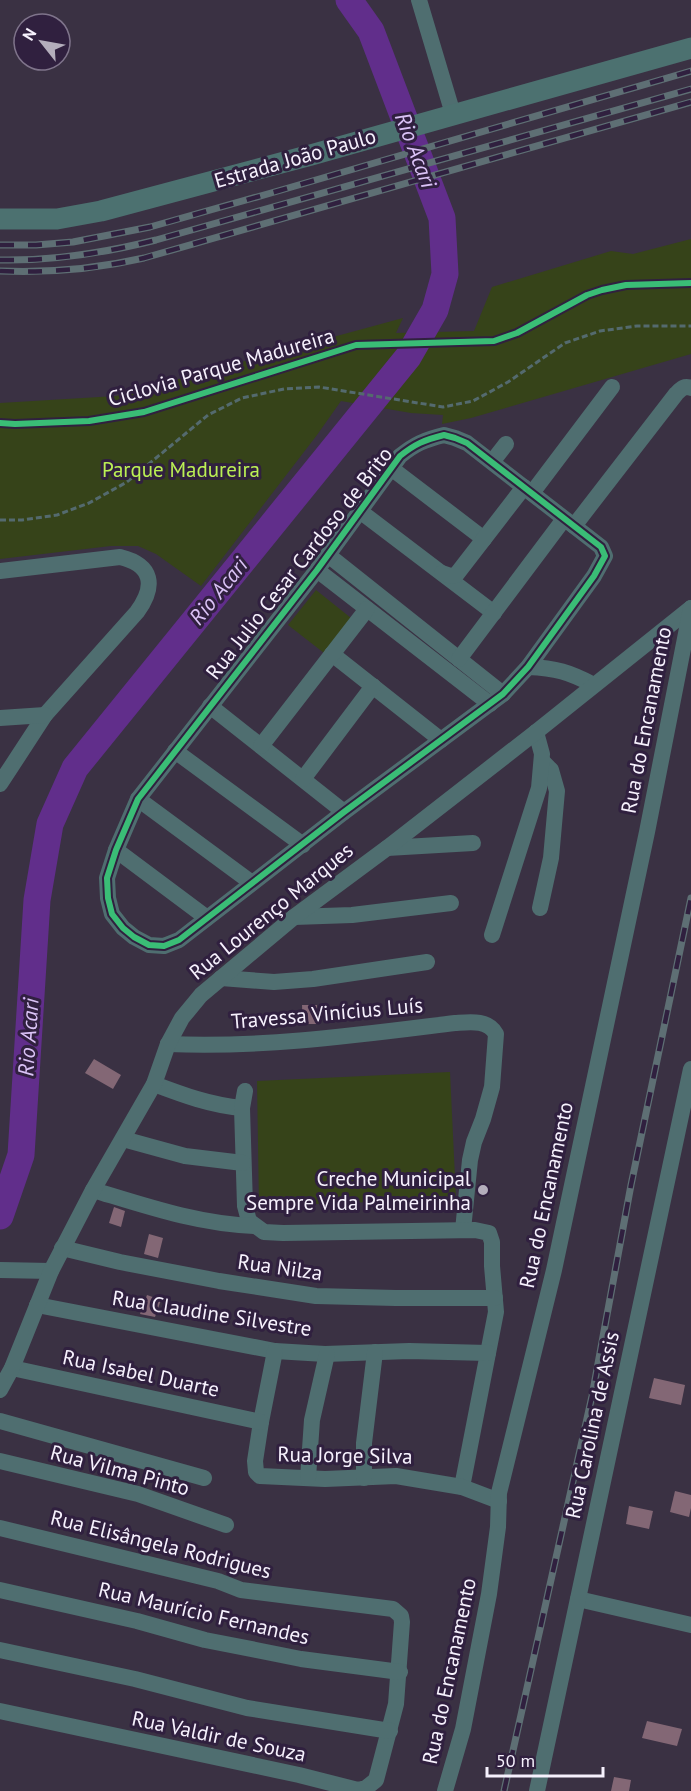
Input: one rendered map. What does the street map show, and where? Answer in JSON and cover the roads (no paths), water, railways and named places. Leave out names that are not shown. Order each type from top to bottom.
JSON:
[{"type":"main road","name":"Estrada João Paulo","points":[[0,219],[57,219],[100,211],[691,48]]},
{"type":"street","points":[[419,0],[446,116]]},
{"type":"street","points":[[444,573],[456,575],[612,387]]},
{"type":"street","points":[[459,659],[494,613],[676,394],[682,387],[691,388]]},
{"type":"street","name":"Rua Julio Cesar Cardoso de Brito","points":[[444,435],[467,443],[492,462],[601,547],[604,556],[594,576],[528,667],[503,694],[344,812],[179,940],[164,946],[149,945],[134,937],[112,914],[107,878],[116,849],[138,799],[361,512],[400,456],[413,445],[444,435]]},
{"type":"street","points":[[492,462],[506,444]]},
{"type":"street","points":[[391,468],[484,539]]},
{"type":"street","points":[[361,512],[494,613]]},
{"type":"street","points":[[328,555],[503,694]]},
{"type":"street","points":[[0,571],[120,557],[135,561],[146,574],[149,585],[145,602],[45,715],[0,784]]},
{"type":"street","points":[[316,570],[489,704]]},
{"type":"street","name":"Rua Lourenço Marques","points":[[0,1390],[12,1368],[62,1248],[154,1084],[168,1044],[182,1018],[201,995],[294,916],[387,848],[691,608]]},
{"type":"street","name":"Rua do Encanamento","points":[[446,1791],[463,1729],[489,1594],[499,1501],[508,1450],[554,1270],[650,820],[691,608]]},
{"type":"street","points":[[261,746],[367,609]]},
{"type":"street","points":[[332,654],[441,740]]},
{"type":"street","points":[[528,667],[552,668],[571,673],[594,685]]},
{"type":"street","points":[[303,779],[373,686]]},
{"type":"street","points":[[210,706],[344,812]]},
{"type":"street","points":[[0,718],[45,715]]},
{"type":"street","points":[[492,934],[540,788],[542,754],[536,732]]},
{"type":"street","points":[[175,751],[303,845]]},
{"type":"street","points":[[540,908],[551,858],[557,791],[551,770],[542,761]]},
{"type":"street","points":[[138,799],[252,883]]},
{"type":"street","points":[[387,848],[473,843]]},
{"type":"street","points":[[116,849],[207,918]]},
{"type":"street","points":[[294,916],[352,915],[451,903]]},
{"type":"street","points":[[220,978],[274,982],[313,979],[427,962]]},
{"type":"street","name":"Travessa Vinícius Luís","points":[[168,1044],[216,1046],[301,1042],[455,1023],[488,1025],[496,1034],[492,1088],[470,1160],[464,1230]]},
{"type":"street","name":"Rua Carolina de Assis","points":[[537,1791],[691,1069]]},
{"type":"street","points":[[154,1084],[210,1104],[243,1100],[246,1215],[254,1226],[264,1232],[481,1230],[489,1233],[492,1242],[496,1312],[462,1487]]},
{"type":"street","points":[[123,1139],[185,1156],[243,1163]]},
{"type":"street","points":[[93,1190],[182,1216],[225,1224],[254,1226]]},
{"type":"street","name":"Rua Nilza","points":[[62,1248],[120,1262],[307,1295],[495,1298]]},
{"type":"street","points":[[0,1270],[51,1271]]},
{"type":"street","name":"Rua Claudine Silvestre","points":[[38,1305],[275,1350],[327,1354],[488,1353]]},
{"type":"street","points":[[261,1422],[275,1350]]},
{"type":"street","points":[[364,1478],[364,1443],[375,1352]]},
{"type":"street","points":[[308,1478],[312,1420],[327,1354]]},
{"type":"street","name":"Rua Isabel Duarte","points":[[12,1368],[261,1422]]},
{"type":"street","points":[[0,1421],[204,1478]]},
{"type":"street","name":"Rua Jorge Silva","points":[[261,1422],[255,1468],[260,1476],[364,1478],[396,1476],[462,1487],[499,1501]]},
{"type":"street","name":"Rua Vilma Pinto","points":[[0,1461],[138,1494],[226,1525]]},
{"type":"street","name":"Rua Elisângela Rodrigues","points":[[0,1528],[218,1581],[241,1590],[384,1608]]},
{"type":"street","name":"Rua Maurício Fernandes","points":[[0,1590],[137,1621],[205,1640],[301,1659],[400,1672]]},
{"type":"street","points":[[578,1599],[691,1625]]},
{"type":"street","name":"Rua Valdir de Souza","points":[[0,1711],[299,1775],[358,1790],[366,1788],[376,1780],[396,1704],[400,1672],[402,1622],[398,1612],[384,1608]]},
{"type":"street","name":"Rua Valdir de Souza","points":[[0,1650],[135,1679],[247,1708],[390,1731]]},
{"type":"waterway","name":"Rio Acari","points":[[0,1216],[21,1155],[37,900],[50,824],[75,768],[408,357],[435,310],[445,274],[442,218],[371,31],[349,0]]},
{"type":"railway","points":[[0,245],[73,242],[150,227],[691,71]]},
{"type":"railway","points":[[0,260],[78,255],[156,240],[691,89]]},
{"type":"railway","points":[[0,271],[72,269],[144,258],[691,102]]},
{"type":"railway","points":[[504,1791],[592,1396],[631,1185],[691,898]]},
{"type":"place","name":"Creche Municipal Sempre Vida Palmeirinha","points":[[483,1190]]},
{"type":"park label","name":"Parque Madureira","points":[[181,469]]}]
